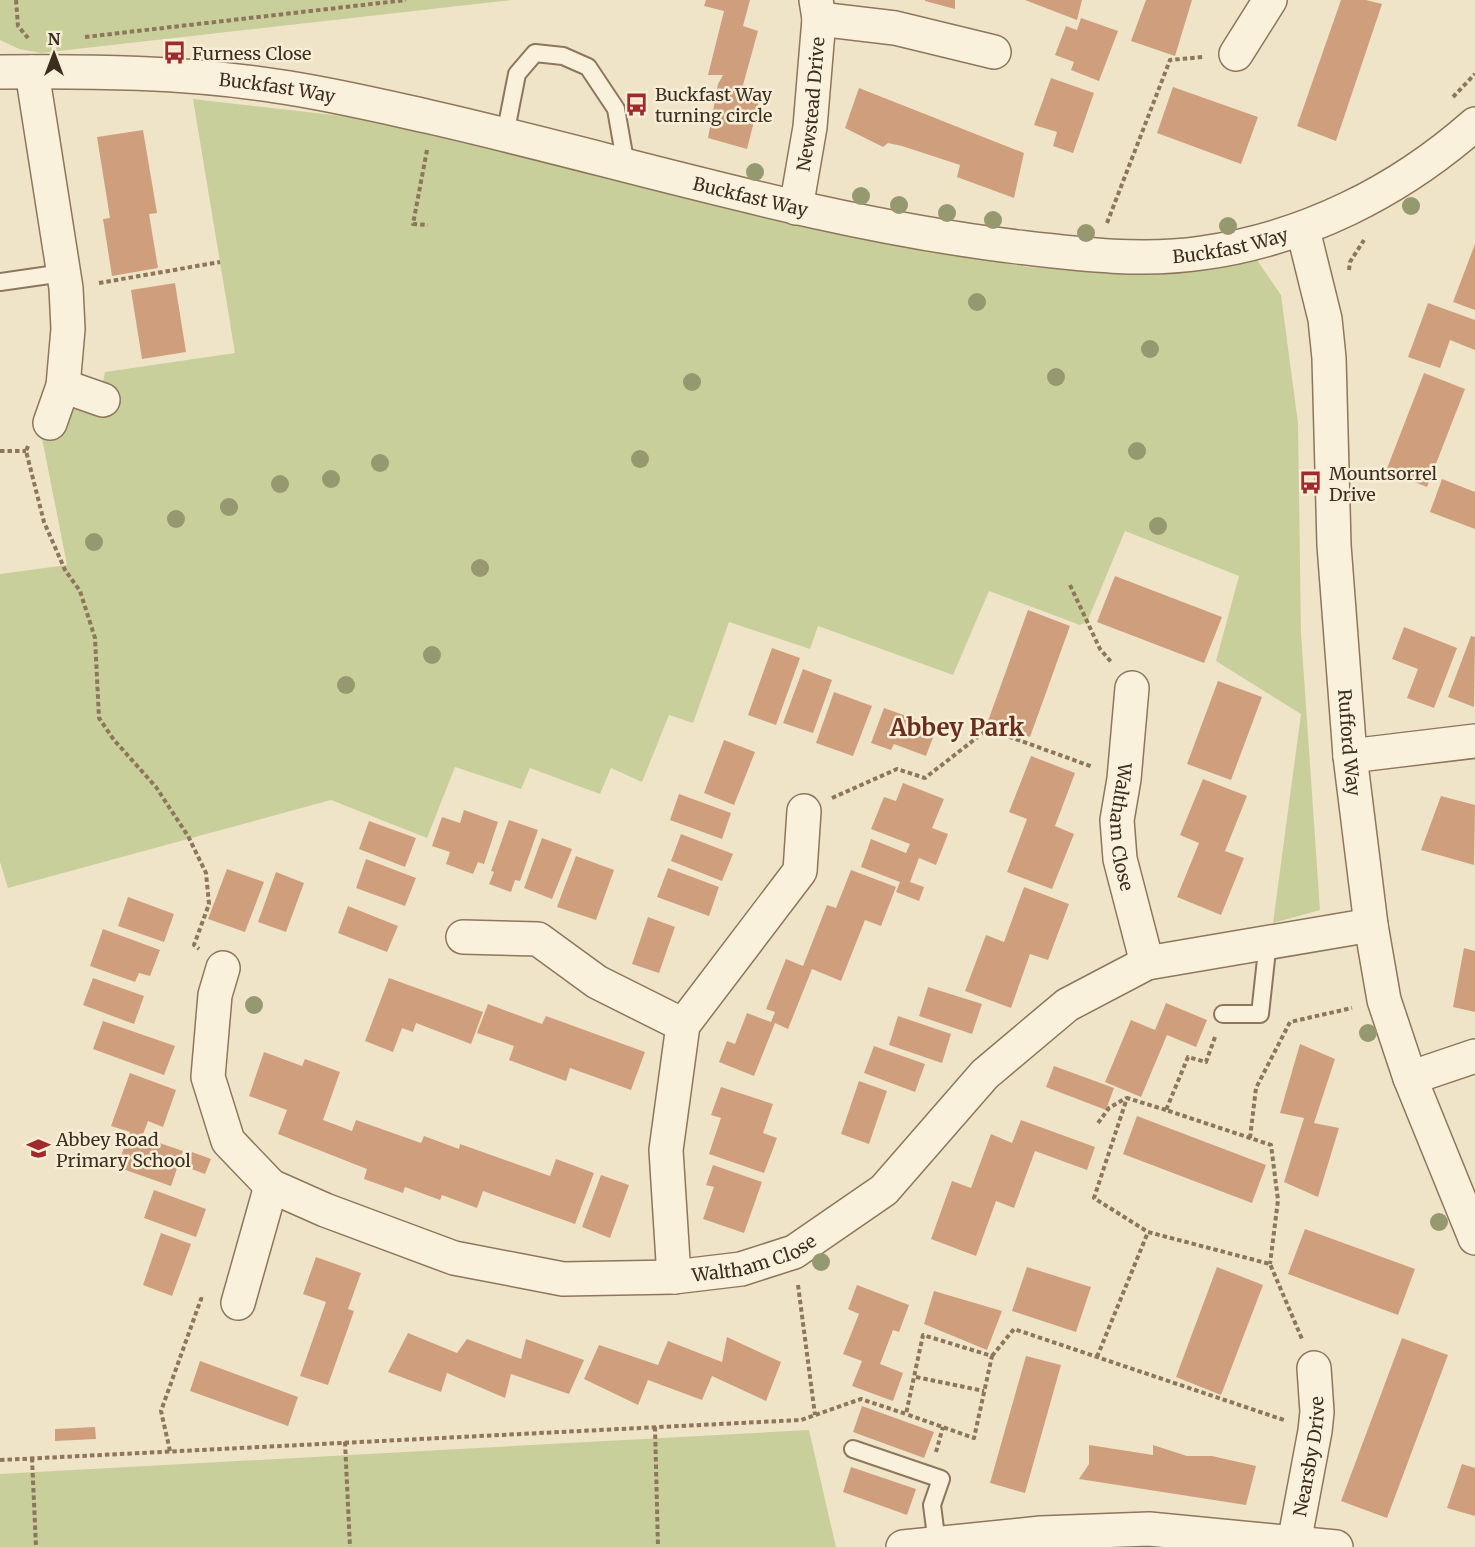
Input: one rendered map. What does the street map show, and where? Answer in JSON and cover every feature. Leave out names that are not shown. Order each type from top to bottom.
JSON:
[{"type":"street","points":[[1236,54],[1270,0]]},
{"type":"street","points":[[818,9],[994,52]]},
{"type":"street","name":"Newstead Drive","points":[[796,208],[810,127],[818,9]]},
{"type":"street","name":"Buckfast Way","points":[[0,72],[191,78],[275,86],[425,116],[796,208],[963,240],[1101,256],[1201,254],[1303,230],[1358,206],[1445,150],[1475,124]]},
{"type":"street","points":[[32,72],[65,280],[68,328],[63,386],[40,432]]},
{"type":"street","name":"Rufford Way","points":[[1303,230],[1324,319],[1329,357],[1334,545],[1350,756],[1371,925],[1384,1000],[1410,1078],[1475,1238]]},
{"type":"street","points":[[63,386],[103,400]]},
{"type":"street","name":"Waltham Close","points":[[1132,688],[1125,779],[1117,820],[1120,859],[1147,963]]},
{"type":"street","points":[[1350,756],[1475,741]]},
{"type":"street","points":[[674,1277],[666,1150],[683,1024],[800,871],[804,811]]},
{"type":"street","name":"Waltham Close","points":[[223,968],[215,995],[208,1077],[228,1141],[271,1186],[325,1210],[454,1258],[563,1279],[674,1277],[741,1269],[794,1252],[884,1190],[984,1074],[1067,1005],[1147,963],[1371,925]]},
{"type":"street","points":[[463,937],[538,939],[597,982],[683,1024]]},
{"type":"street","points":[[1410,1078],[1475,1056]]},
{"type":"street","points":[[238,1303],[271,1186]]},
{"type":"street","name":"Nearsby Drive","points":[[1294,1543],[1315,1431],[1317,1412],[1314,1368]]},
{"type":"street","points":[[903,1547],[1041,1540],[1149,1529],[1336,1547]]},
{"type":"lane","points":[[505,135],[517,74],[535,53],[563,57],[588,67],[616,110],[626,166]]},
{"type":"lane","points":[[0,282],[65,280]]},
{"type":"lane","points":[[1223,1014],[1260,1014],[1268,941]]},
{"type":"lane","points":[[854,1449],[941,1479],[932,1505],[937,1544]]},
{"type":"path","points":[[16,0],[18,26],[27,37],[33,40]]},
{"type":"path","points":[[75,38],[406,0]]},
{"type":"path","points":[[1107,224],[1170,60],[1236,54]]},
{"type":"path","points":[[1451,99],[1475,74]]},
{"type":"path","points":[[428,146],[413,224],[428,225]]},
{"type":"path","points":[[1096,223],[1117,224]]},
{"type":"path","points":[[1349,279],[1350,262],[1364,240],[1372,235]]},
{"type":"path","points":[[65,280],[220,262]]},
{"type":"path","points":[[40,432],[26,452],[44,522],[65,570],[80,591],[95,638],[99,717],[114,740],[156,788],[188,836],[206,873],[209,904],[194,945],[223,968]]},
{"type":"path","points":[[0,451],[26,452]]},
{"type":"path","points":[[1070,585],[1100,649],[1132,688]]},
{"type":"path","points":[[804,811],[897,769],[925,778],[988,729],[1125,779]]},
{"type":"path","points":[[1250,1138],[1256,1088],[1290,1022],[1384,1000]]},
{"type":"path","points":[[1166,1110],[1188,1057],[1206,1062],[1223,1014]]},
{"type":"path","points":[[1127,1098],[1094,1198],[1148,1232],[1270,1264]]},
{"type":"path","points":[[1098,1123],[1109,1108],[1127,1098],[1271,1145],[1278,1200],[1270,1264],[1314,1368]]},
{"type":"path","points":[[1097,1357],[1148,1232]]},
{"type":"path","points":[[794,1252],[815,1415]]},
{"type":"path","points":[[170,1451],[162,1411],[201,1299],[238,1303]]},
{"type":"path","points":[[0,1460],[801,1420],[861,1399],[974,1438],[992,1356],[1014,1329],[1315,1431]]},
{"type":"path","points":[[906,1414],[923,1335],[992,1356]]},
{"type":"path","points":[[915,1377],[984,1391]]},
{"type":"path","points":[[655,1427],[658,1547]]},
{"type":"path","points":[[345,1442],[350,1547]]},
{"type":"path","points":[[32,1458],[36,1547]]},
{"type":"green space","points":[[0,0],[513,0],[41,53],[19,49],[0,40]]},
{"type":"green space","points":[[193,99],[360,118],[840,235],[1027,267],[1145,275],[1257,260],[1281,295],[1298,423],[1301,633],[1320,910],[1273,923],[1301,714],[1216,661],[1239,576],[1125,531],[1087,622],[1080,625],[989,591],[953,675],[818,626],[810,649],[729,622],[693,723],[669,715],[642,782],[611,768],[600,794],[530,768],[521,789],[455,767],[427,838],[331,800],[8,888],[0,862],[0,574],[67,565],[39,423],[73,406],[100,409],[118,393],[102,387],[105,372],[235,353]]},
{"type":"green space","points":[[809,1430],[836,1547],[0,1547],[0,1474]]},
{"type":"building","points":[[706,0],[750,0],[743,26],[758,31],[743,85],[762,90],[747,149],[708,138],[718,84],[723,75],[708,75],[724,11],[704,6]]},
{"type":"building","points":[[955,0],[955,9],[925,1]]},
{"type":"building","points":[[1025,0],[1082,0],[1077,20]]},
{"type":"building","points":[[1146,0],[1192,0],[1175,56],[1131,41]]},
{"type":"building","points":[[1341,0],[1366,0],[1382,4],[1336,141],[1297,126]]},
{"type":"building","points":[[1081,18],[1118,31],[1099,81],[1071,70],[1074,62],[1055,55],[1066,26],[1077,30]]},
{"type":"building","points":[[1051,78],[1094,93],[1073,153],[1053,146],[1057,132],[1034,125]]},
{"type":"building","points":[[1173,87],[1258,117],[1241,164],[1157,133]]},
{"type":"building","points":[[859,88],[1024,153],[1014,198],[957,177],[960,165],[902,146],[888,143],[883,147],[845,128]]},
{"type":"building","points":[[143,130],[157,213],[149,214],[158,268],[112,276],[103,219],[110,218],[97,137]]},
{"type":"building","points":[[1475,244],[1475,310],[1453,302]]},
{"type":"building","points":[[175,283],[186,352],[142,359],[131,290]]},
{"type":"building","points":[[1428,303],[1475,320],[1475,350],[1450,340],[1440,368],[1408,357]]},
{"type":"building","points":[[1424,373],[1465,389],[1427,487],[1386,471]]},
{"type":"building","points":[[1442,479],[1475,492],[1475,529],[1430,512]]},
{"type":"building","points":[[1115,576],[1222,617],[1204,663],[1097,622]]},
{"type":"building","points":[[1028,610],[1070,626],[1030,737],[988,721]]},
{"type":"building","points":[[1404,627],[1457,648],[1434,708],[1407,698],[1418,669],[1392,659]]},
{"type":"building","points":[[1471,636],[1475,637],[1474,707],[1448,697]]},
{"type":"building","points":[[772,648],[800,658],[776,725],[748,715]]},
{"type":"building","points":[[803,669],[832,680],[813,733],[783,723]]},
{"type":"building","points":[[1218,681],[1262,697],[1231,780],[1187,764]]},
{"type":"building","points":[[834,692],[872,706],[853,756],[816,743]]},
{"type":"building","points":[[884,708],[937,727],[926,756],[894,744],[891,750],[871,743]]},
{"type":"building","points":[[724,740],[755,752],[734,805],[704,793]]},
{"type":"building","points":[[1031,756],[1075,773],[1055,826],[1074,834],[1052,889],[1007,872],[1027,819],[1009,812]]},
{"type":"building","points":[[1203,779],[1247,796],[1225,851],[1244,858],[1221,915],[1177,897],[1199,843],[1180,835]]},
{"type":"building","points":[[903,783],[944,799],[932,828],[948,834],[936,865],[919,858],[910,882],[924,887],[919,901],[896,892],[900,882],[861,867],[871,839],[906,853],[910,844],[871,829],[884,797],[896,801]]},
{"type":"building","points":[[679,794],[731,813],[722,839],[670,820]]},
{"type":"building","points":[[1441,796],[1475,805],[1474,865],[1421,850]]},
{"type":"building","points":[[464,810],[498,822],[484,864],[478,862],[473,874],[446,864],[450,852],[432,846],[442,817],[460,823]]},
{"type":"building","points":[[509,820],[538,830],[520,881],[515,880],[511,892],[489,884],[494,872],[491,871]]},
{"type":"building","points":[[369,821],[416,838],[405,867],[359,849]]},
{"type":"building","points":[[681,834],[733,854],[722,881],[671,861]]},
{"type":"building","points":[[542,838],[572,849],[552,899],[524,888]]},
{"type":"building","points":[[576,856],[614,870],[596,920],[557,907]]},
{"type":"building","points":[[366,859],[416,878],[405,906],[356,888]]},
{"type":"building","points":[[668,868],[719,887],[709,916],[657,897]]},
{"type":"building","points":[[227,869],[264,882],[245,932],[208,919]]},
{"type":"building","points":[[851,870],[896,887],[881,926],[865,920],[841,981],[812,969],[788,1029],[775,1023],[754,1076],[719,1062],[727,1041],[735,1044],[747,1013],[771,1022],[775,1012],[766,1009],[786,959],[803,966],[827,905],[836,908]]},
{"type":"building","points":[[276,872],[304,883],[286,932],[258,922]]},
{"type":"building","points":[[1024,887],[1069,904],[1048,960],[1030,954],[1011,1008],[965,991],[986,935],[1004,942]]},
{"type":"building","points":[[128,897],[174,914],[164,942],[118,926]]},
{"type":"building","points":[[348,906],[398,926],[387,952],[338,933]]},
{"type":"building","points":[[648,917],[675,927],[659,973],[632,964]]},
{"type":"building","points":[[103,929],[160,950],[150,976],[139,973],[135,982],[90,966]]},
{"type":"building","points":[[1464,948],[1475,951],[1475,1012],[1453,1007]]},
{"type":"building","points":[[93,978],[144,996],[134,1024],[83,1005]]},
{"type":"building","points":[[389,978],[483,1012],[471,1044],[416,1023],[413,1032],[402,1028],[393,1052],[365,1041]]},
{"type":"building","points":[[928,987],[982,1004],[972,1034],[919,1016]]},
{"type":"building","points":[[1166,1003],[1207,1020],[1196,1047],[1167,1035],[1141,1097],[1105,1082],[1131,1020],[1155,1030]]},
{"type":"building","points":[[488,1004],[542,1024],[546,1016],[645,1052],[631,1090],[570,1068],[566,1081],[509,1060],[514,1046],[477,1033]]},
{"type":"building","points":[[898,1016],[951,1034],[942,1063],[889,1045]]},
{"type":"building","points":[[103,1021],[175,1046],[164,1075],[93,1049]]},
{"type":"building","points":[[1300,1044],[1335,1059],[1314,1123],[1339,1128],[1318,1197],[1284,1182],[1304,1118],[1280,1113]]},
{"type":"building","points":[[874,1046],[925,1064],[915,1092],[864,1073]]},
{"type":"building","points":[[264,1052],[302,1066],[305,1059],[340,1072],[323,1120],[352,1131],[356,1120],[421,1143],[424,1136],[459,1149],[460,1144],[550,1176],[556,1159],[594,1173],[575,1224],[483,1191],[477,1208],[442,1195],[440,1200],[405,1187],[403,1193],[364,1179],[367,1169],[278,1134],[287,1110],[249,1096]]},
{"type":"building","points":[[1054,1066],[1114,1088],[1106,1110],[1046,1087]]},
{"type":"building","points":[[130,1073],[176,1090],[163,1127],[148,1121],[142,1137],[183,1151],[171,1186],[117,1167],[130,1132],[111,1126]]},
{"type":"building","points":[[859,1081],[887,1091],[869,1144],[841,1134]]},
{"type":"building","points":[[721,1087],[773,1104],[763,1133],[777,1138],[764,1173],[709,1154],[721,1118],[711,1115]]},
{"type":"building","points":[[1137,1116],[1266,1165],[1252,1203],[1123,1154]]},
{"type":"building","points":[[1021,1120],[1095,1147],[1087,1170],[1035,1151],[1014,1208],[996,1201],[976,1256],[931,1239],[952,1181],[971,1188],[991,1134],[1012,1143]]},
{"type":"building","points":[[192,1152],[211,1159],[205,1174],[186,1167]]},
{"type":"building","points":[[713,1165],[762,1182],[744,1233],[703,1219],[714,1187],[706,1185]]},
{"type":"building","points":[[601,1175],[629,1185],[610,1238],[582,1227]]},
{"type":"building","points":[[154,1190],[206,1209],[196,1237],[144,1218]]},
{"type":"building","points":[[1305,1229],[1415,1269],[1398,1315],[1288,1274]]},
{"type":"building","points":[[161,1233],[191,1244],[172,1296],[143,1285]]},
{"type":"building","points":[[316,1257],[361,1273],[348,1309],[354,1311],[328,1385],[300,1376],[326,1302],[303,1294]]},
{"type":"building","points":[[1027,1267],[1091,1287],[1076,1332],[1012,1311]]},
{"type":"building","points":[[1217,1267],[1263,1285],[1221,1395],[1176,1377]]},
{"type":"building","points":[[857,1285],[909,1305],[899,1332],[893,1330],[880,1364],[903,1373],[893,1401],[852,1386],[862,1361],[843,1354],[859,1314],[848,1309]]},
{"type":"building","points":[[934,1291],[1002,1311],[987,1350],[924,1324]]},
{"type":"building","points":[[408,1333],[457,1353],[467,1339],[521,1359],[526,1339],[584,1360],[569,1394],[511,1374],[505,1398],[447,1373],[441,1392],[388,1372]]},
{"type":"building","points":[[727,1337],[781,1362],[766,1401],[712,1376],[702,1400],[648,1380],[638,1405],[584,1379],[599,1345],[658,1365],[668,1341],[722,1362]]},
{"type":"building","points":[[1402,1338],[1448,1355],[1387,1518],[1341,1501]]},
{"type":"building","points":[[1026,1356],[1061,1365],[1025,1493],[990,1483]]},
{"type":"building","points":[[200,1361],[298,1397],[288,1426],[190,1391]]},
{"type":"building","points":[[862,1406],[934,1432],[924,1458],[853,1432]]},
{"type":"building","points":[[95,1427],[96,1439],[55,1441],[55,1429]]},
{"type":"building","points":[[1089,1445],[1153,1455],[1153,1445],[1187,1456],[1212,1456],[1256,1466],[1246,1505],[1079,1479],[1089,1464]]},
{"type":"building","points":[[1462,1464],[1475,1468],[1475,1516],[1447,1508]]},
{"type":"building","points":[[851,1467],[916,1489],[907,1515],[843,1492]]},
{"type":"place","name":"Furness Close","points":[[174,53]]},
{"type":"place","name":"Buckfast Way turning circle","points":[[637,104]]},
{"type":"place","name":"Mountsorrel Drive","points":[[1311,483]]},
{"type":"place","name":"Abbey Road Primary School","points":[[38,1149]]},
{"type":"district","name":"Abbey Park","points":[[957,727]]}]
